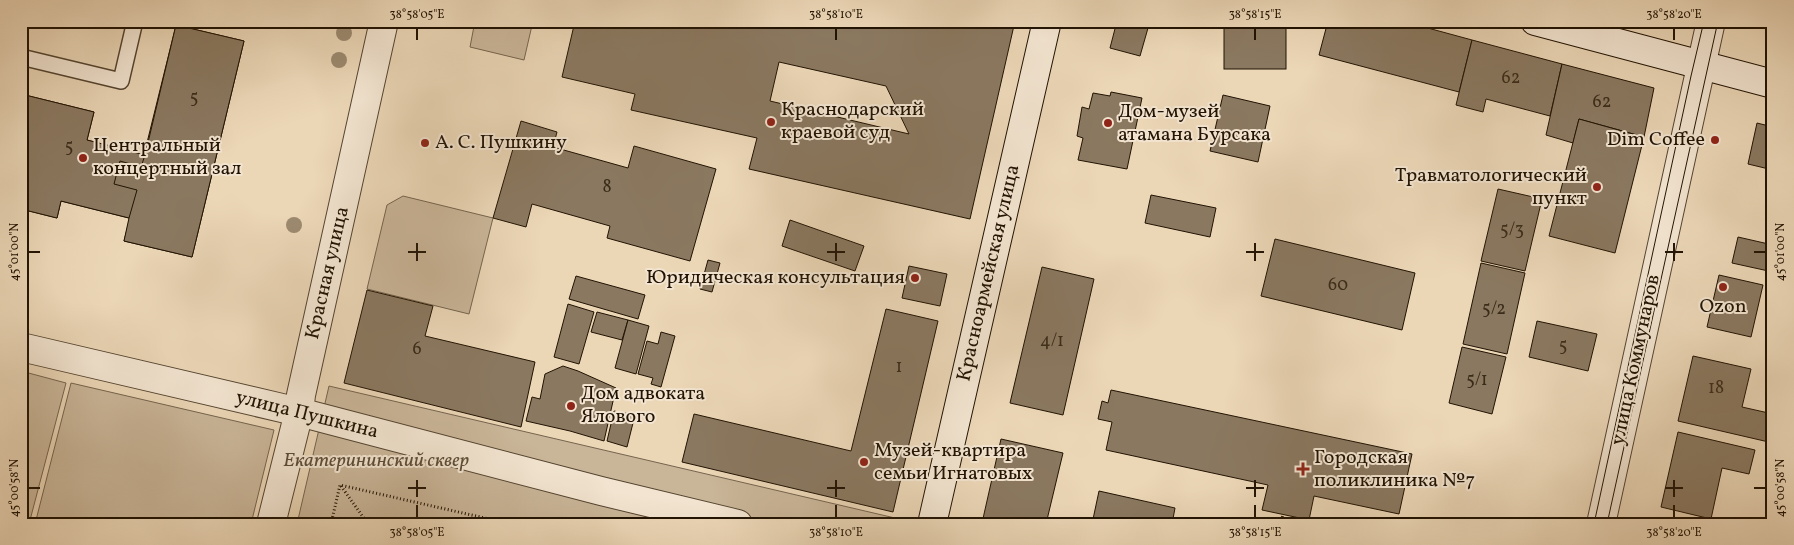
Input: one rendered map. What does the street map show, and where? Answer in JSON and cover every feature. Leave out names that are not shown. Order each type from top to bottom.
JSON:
[{"type":"street","name":"Красная улица","points":[[271,524],[299,412],[384,21]]},
{"type":"street","name":"Красноармейская улица","points":[[932,524],[1047,21]]},
{"type":"street","points":[[1535,21],[1773,84]]},
{"type":"street","name":"улица Коммунаров","points":[[1601,524],[1711,21]]},
{"type":"street","name":"улица Пушкина","points":[[21,347],[299,412],[601,491],[738,524]]},
{"type":"lane","points":[[21,57],[121,81],[135,21]]},
{"type":"path","points":[[331,524],[340,485]]},
{"type":"path","points":[[340,485],[368,524]]},
{"type":"path","points":[[340,485],[511,524]]},
{"type":"path","points":[[1281,524],[1283,514]]},
{"type":"green space","points":[[475,21],[533,21],[524,60],[470,47]]},
{"type":"green space","points":[[403,196],[493,218],[469,314],[367,289],[387,205]]},
{"type":"green space","points":[[21,371],[66,383],[29,524],[21,524]]},
{"type":"green space","points":[[71,383],[274,430],[251,524],[35,524]]},
{"type":"green space","name":"Екатерининский сквер","points":[[329,386],[895,518],[896,524],[297,524]]},
{"type":"building","name":"Краснодарский краевой суд","points":[[575,21],[1015,21],[970,219],[749,169],[757,138],[631,110],[635,94],[562,77]],"holes":[[[779,62],[886,86],[909,134],[770,101]]]},
{"type":"building","points":[[1117,21],[1150,21],[1140,56],[1110,48]]},
{"type":"building","points":[[1224,21],[1286,21],[1286,69],[1224,69]]},
{"type":"building","points":[[1328,21],[1402,21],[1472,40],[1459,92],[1319,55]]},
{"type":"building","points":[[176,25],[244,41],[192,257],[124,241],[137,190],[114,184],[120,161],[141,167]]},
{"type":"building","points":[[176,25],[244,41],[192,257],[124,241],[129,218],[61,201],[57,218],[21,209],[21,94],[94,112],[87,140],[145,155]]},
{"type":"building","name":"Травматологический пункт","points":[[1472,40],[1562,64],[1550,116],[1486,99],[1483,112],[1456,105]]},
{"type":"building","name":"Травматологический пункт","points":[[1562,64],[1654,88],[1644,137],[1579,119],[1573,143],[1546,135]]},
{"type":"building","name":"Дом-музей атамана Бурсака","points":[[1111,92],[1142,98],[1127,169],[1078,160],[1083,138],[1077,136],[1082,107],[1089,109],[1093,93],[1110,96]]},
{"type":"building","name":"Центральный концертный зал","points":[[21,94],[94,112],[87,140],[145,155],[141,167],[120,161],[114,184],[137,190],[129,218],[61,201],[57,218],[21,209]]},
{"type":"building","points":[[1223,95],[1270,106],[1258,162],[1210,151]]},
{"type":"building","name":"Травматологический пункт","points":[[1579,119],[1644,137],[1615,253],[1549,236]]},
{"type":"building","points":[[521,121],[557,132],[553,147],[628,168],[634,146],[716,169],[690,261],[607,238],[610,226],[532,204],[526,227],[493,218]]},
{"type":"building","points":[[1757,123],[1773,127],[1773,170],[1748,164]]},
{"type":"building","points":[[1498,189],[1542,199],[1525,271],[1481,261]]},
{"type":"building","points":[[1151,195],[1216,208],[1210,237],[1145,223]]},
{"type":"building","points":[[790,220],[864,246],[855,271],[782,246]]},
{"type":"building","points":[[1738,237],[1773,245],[1773,272],[1732,263]]},
{"type":"building","points":[[1275,239],[1415,273],[1402,330],[1261,296]]},
{"type":"building","points":[[708,260],[720,263],[712,292],[700,289]]},
{"type":"building","points":[[1481,263],[1525,273],[1507,354],[1463,344]]},
{"type":"building","points":[[909,266],[947,274],[940,306],[902,298]]},
{"type":"building","points":[[1042,267],[1094,279],[1063,415],[1010,403]]},
{"type":"building","points":[[1719,275],[1763,285],[1751,337],[1707,327]]},
{"type":"building","points":[[576,276],[645,295],[638,319],[569,299]]},
{"type":"building","points":[[367,290],[433,306],[425,336],[535,362],[521,427],[344,383]]},
{"type":"building","points":[[568,304],[594,312],[579,364],[554,357]]},
{"type":"building","points":[[886,309],[938,321],[893,512],[682,462],[694,414],[851,451]]},
{"type":"building","points":[[597,312],[628,320],[622,340],[591,332]]},
{"type":"building","points":[[628,320],[649,326],[636,374],[615,368]]},
{"type":"building","points":[[1537,321],[1597,334],[1588,371],[1529,357]]},
{"type":"building","points":[[661,332],[675,336],[661,387],[651,384],[653,378],[638,374],[647,341],[658,344]]},
{"type":"building","points":[[1462,347],[1506,357],[1492,414],[1449,403]]},
{"type":"building","points":[[1693,356],[1751,369],[1742,407],[1773,414],[1773,443],[1678,421]]},
{"type":"building","name":"Дом адвоката Ялового","points":[[563,366],[616,388],[604,441],[526,421],[532,397],[540,399],[545,374]]},
{"type":"building","name":"Городская поликлиника №7","points":[[1111,390],[1412,454],[1399,514],[1314,496],[1309,520],[1262,510],[1268,485],[1106,450],[1112,422],[1098,419],[1102,401],[1108,403]]},
{"type":"building","points":[[614,411],[635,415],[627,447],[607,441]]},
{"type":"building","points":[[1678,432],[1755,450],[1749,474],[1722,468],[1711,519],[1661,507]]},
{"type":"building","points":[[1001,439],[1063,453],[1046,524],[982,523]]},
{"type":"building","points":[[1099,491],[1175,508],[1172,524],[1092,524]]},
{"type":"building","points":[[1654,520],[1670,524],[1653,524]]},
{"type":"tram line","points":[[1594,524],[1704,21]]},
{"type":"tram line","points":[[1607,524],[1718,21]]},
{"type":"place","name":"Краснодарский краевой суд","points":[[771,122]]},
{"type":"place","name":"Дом-музей атамана Бурсака","points":[[1108,123]]},
{"type":"place","name":"Dim Coffee","points":[[1715,140]]},
{"type":"place","name":"А. С. Пушкину","points":[[425,143]]},
{"type":"place","name":"Центральный концертный зал","points":[[83,158]]},
{"type":"place","name":"Травматологический пункт","points":[[1597,187]]},
{"type":"place","name":"Юридическая консультация","points":[[915,278]]},
{"type":"place","name":"Ozon","points":[[1723,287]]},
{"type":"place","name":"Дом адвоката Ялового","points":[[571,406]]},
{"type":"place","name":"Музей-квартира семьи Игнатовых","points":[[864,462]]},
{"type":"place","name":"Городская поликлиника №7","points":[[1303,469]]}]
